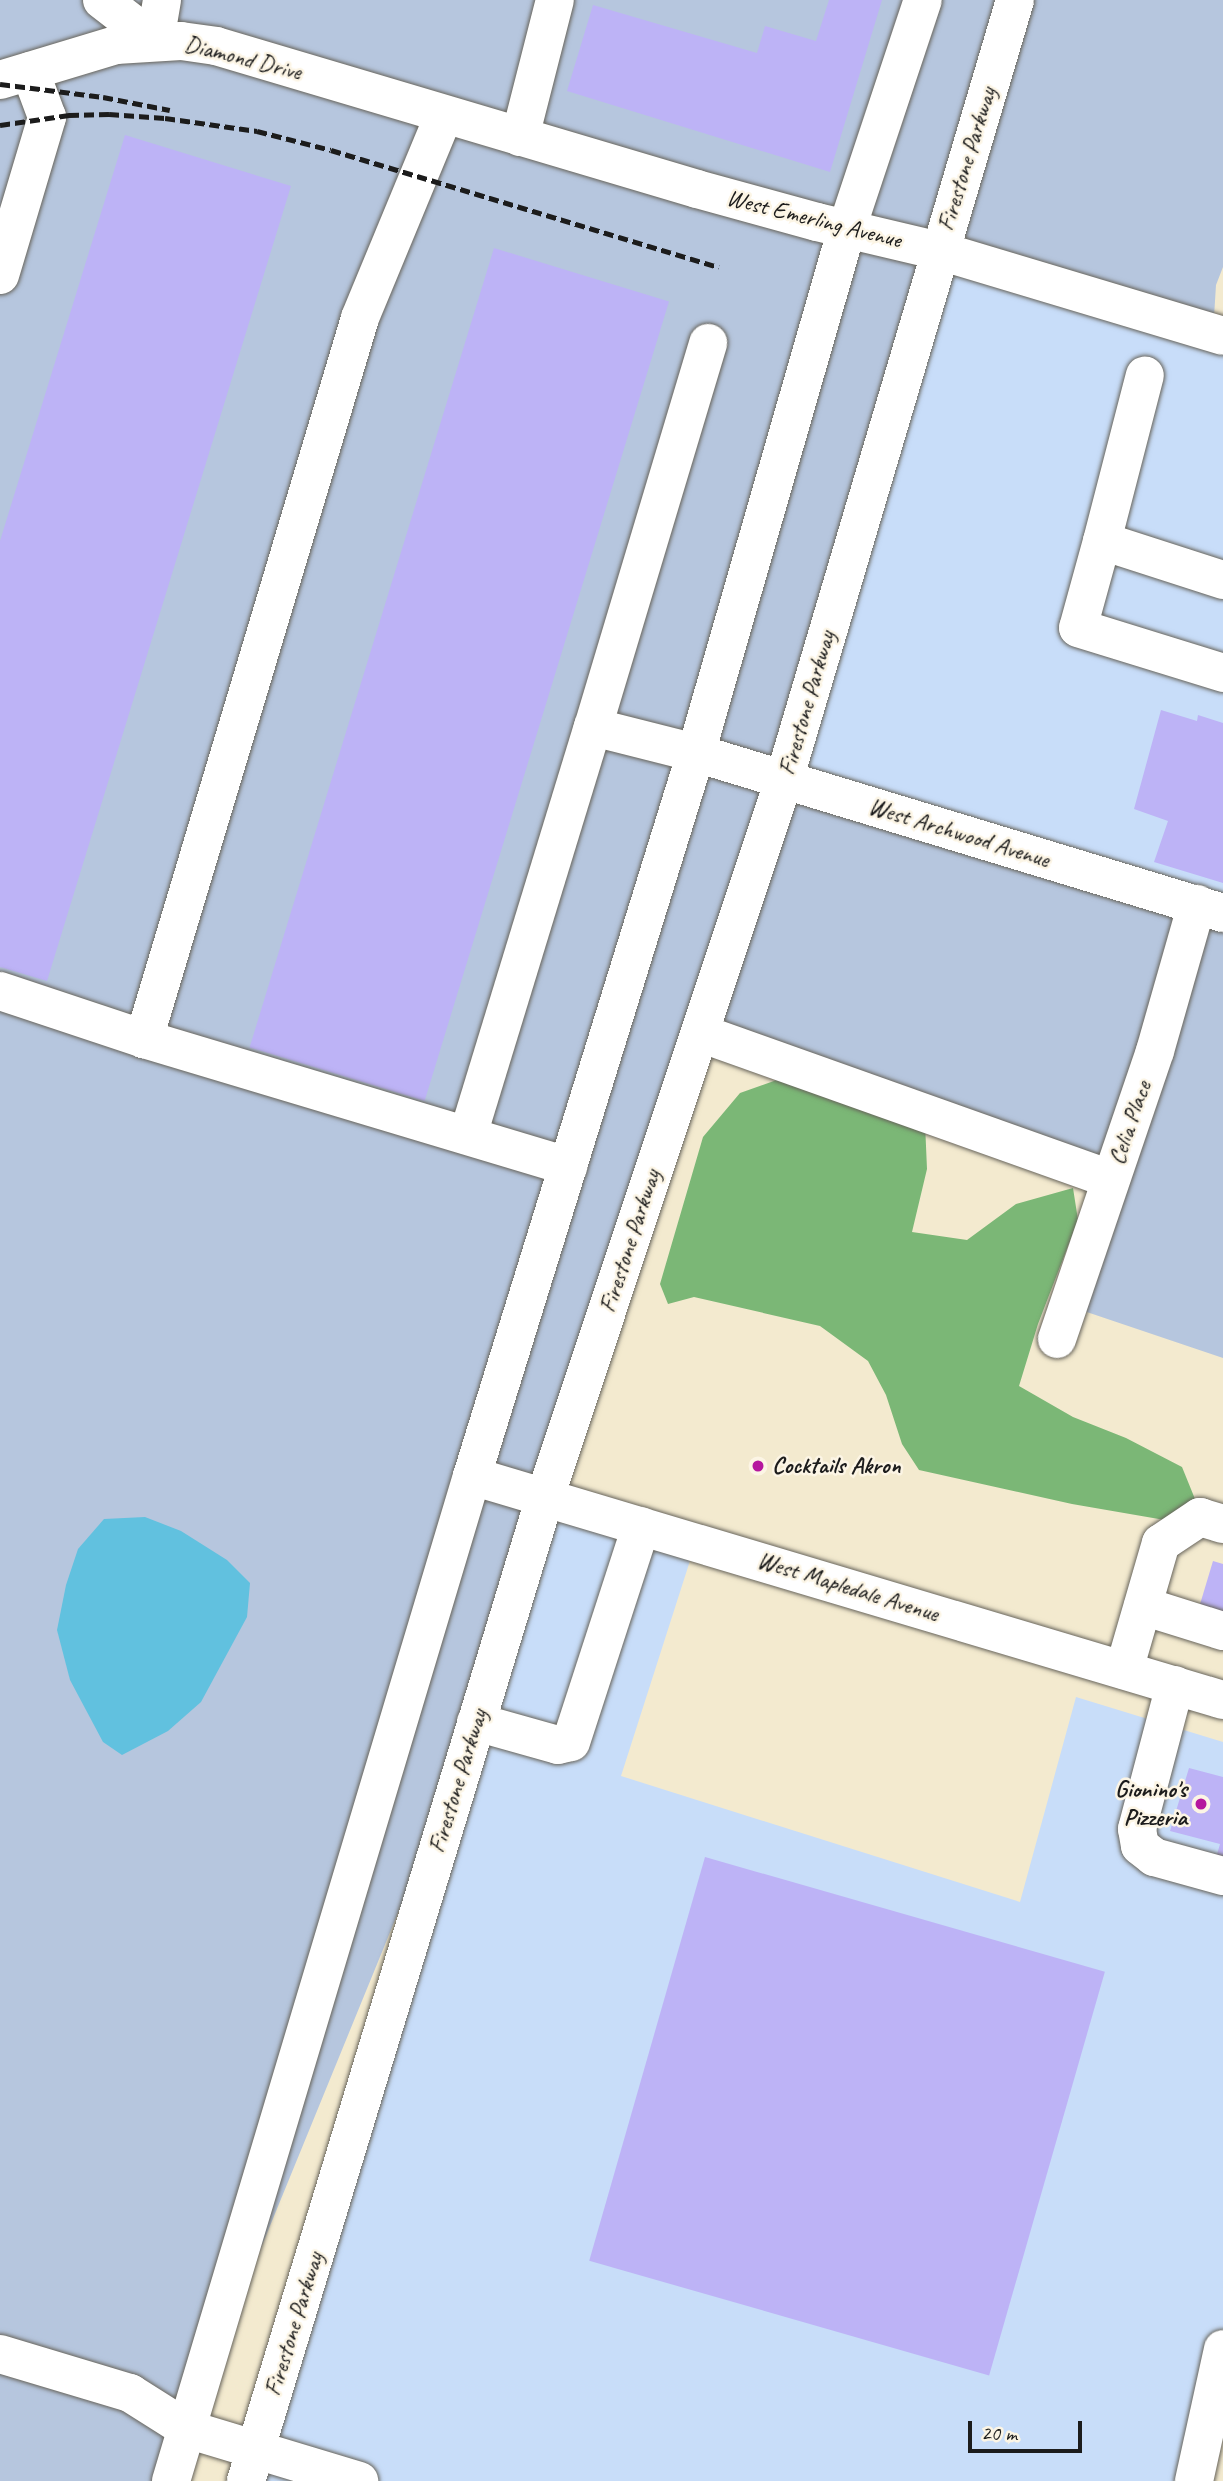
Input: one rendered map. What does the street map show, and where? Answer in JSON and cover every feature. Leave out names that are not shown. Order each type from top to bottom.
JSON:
[{"type":"street","points":[[102,0],[155,41],[162,0]]},
{"type":"street","points":[[520,137],[555,0]]},
{"type":"street","points":[[171,2481],[472,1476],[696,753],[847,228],[923,0]]},
{"type":"street","name":"Firestone Parkway","points":[[251,2465],[545,1497],[785,780],[1012,1]]},
{"type":"street","name":"Diamond Drive","points":[[15,76],[116,45],[155,41],[216,46],[444,115]]},
{"type":"street","points":[[0,275],[47,117],[15,76]]},
{"type":"street","points":[[144,1039],[360,318],[444,115]]},
{"type":"street","name":"West Emerling Avenue","points":[[444,115],[697,189],[940,251],[1223,337]]},
{"type":"street","points":[[468,1135],[708,343]]},
{"type":"street","points":[[1145,375],[1078,628],[1223,673]]},
{"type":"street","points":[[1102,541],[1223,580]]},
{"type":"street","name":"West Archwood Avenue","points":[[593,727],[696,753],[1210,909]]},
{"type":"street","name":"Celia Place","points":[[1057,1339],[1154,1051],[1210,909]]},
{"type":"street","points":[[0,991],[144,1039],[568,1166]]},
{"type":"street","points":[[700,1032],[1111,1179]]},
{"type":"street","name":"West Mapledale Avenue","points":[[472,1476],[1223,1700]]},
{"type":"street","points":[[1124,1670],[1161,1543],[1200,1517],[1223,1524]]},
{"type":"street","points":[[476,1722],[558,1745],[571,1742],[641,1526]]},
{"type":"street","points":[[1143,1606],[1223,1630]]},
{"type":"street","points":[[1175,1685],[1137,1829],[1140,1846],[1154,1857],[1223,1876]]},
{"type":"street","points":[[1140,1818],[1173,1844],[1223,1858]]},
{"type":"street","points":[[1195,2481],[1223,2349]]},
{"type":"street","points":[[0,2354],[130,2393],[251,2465],[359,2481]]},
{"type":"shaded area","points":[[0,0],[1223,0],[1223,267],[1216,285],[1213,333],[940,251],[785,779],[1223,913],[1223,1358],[1069,1306],[1111,1179],[700,1033],[476,1722],[187,2429],[171,2481],[0,2481]]},
{"type":"shaded area","points":[[940,251],[1223,336],[1223,913],[784,780]]},
{"type":"shaded area","points":[[545,1497],[696,1542],[621,1776],[1020,1902],[1076,1697],[1223,1742],[1223,2349],[1194,2481],[246,2481]]},
{"type":"green space","points":[[785,1077],[925,1123],[927,1169],[912,1232],[967,1240],[1016,1204],[1073,1188],[1078,1220],[1038,1324],[1019,1386],[1073,1417],[1126,1438],[1182,1467],[1195,1499],[1182,1523],[1072,1504],[919,1470],[902,1444],[886,1395],[868,1361],[820,1326],[694,1297],[668,1304],[660,1284],[703,1137],[740,1093]]},
{"type":"water","points":[[145,1517],[181,1531],[227,1560],[250,1583],[247,1617],[201,1702],[168,1731],[122,1755],[103,1742],[70,1680],[57,1630],[66,1585],[78,1549],[104,1519]]},
{"type":"building","points":[[829,0],[882,0],[830,172],[567,91],[593,5],[757,53],[765,26],[816,41]]},
{"type":"building","points":[[125,135],[291,186],[47,981],[0,967],[0,541]]},
{"type":"building","points":[[494,248],[669,302],[425,1101],[250,1047]]},
{"type":"building","points":[[1161,710],[1197,721],[1198,715],[1223,723],[1223,883],[1154,862],[1168,821],[1134,809]]},
{"type":"building","points":[[1213,1561],[1223,1564],[1223,1618],[1198,1611]]},
{"type":"building","name":"Gionino's Pizzeria","points":[[1189,1768],[1223,1777],[1223,1883],[1210,1879],[1220,1844],[1170,1831]]},
{"type":"building","points":[[705,1857],[1105,1972],[989,2375],[589,2261]]},
{"type":"railway","points":[[0,84],[103,97],[170,110]]},
{"type":"railway","points":[[0,125],[69,115],[109,114],[165,118],[257,131],[331,150],[719,267]]},
{"type":"place","name":"Cocktails Akron","points":[[758,1466]]},
{"type":"place","name":"Gionino's Pizzeria","points":[[1201,1804]]}]
